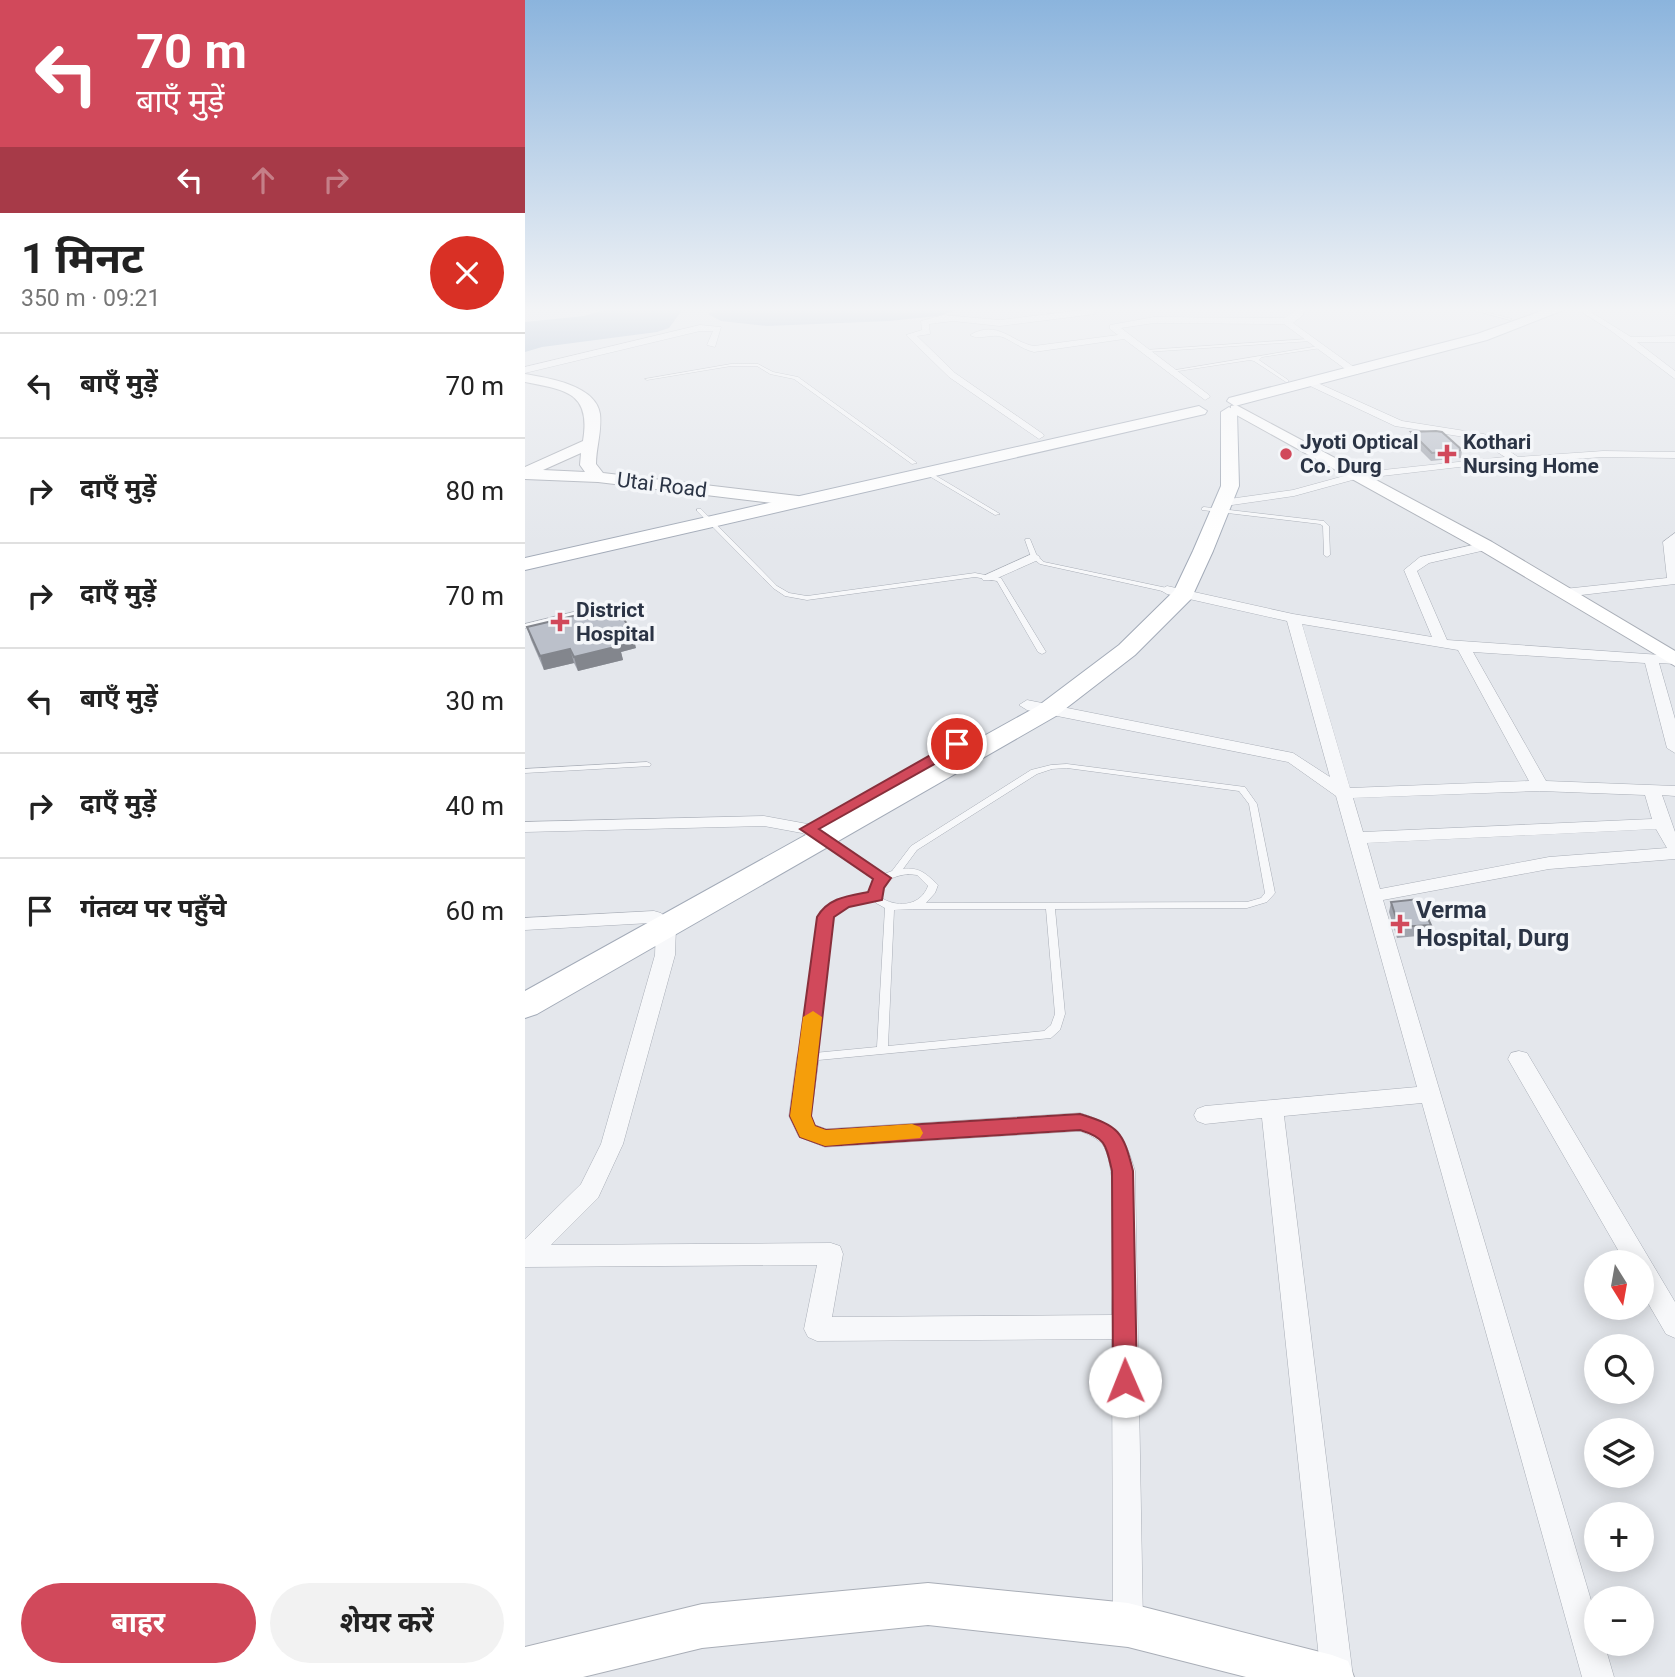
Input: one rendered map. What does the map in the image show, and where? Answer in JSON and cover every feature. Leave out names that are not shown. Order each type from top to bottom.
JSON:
[{"type":"main road","points":[[525,550],[704,515],[798,501],[1039,436],[1215,406],[1268,387]]},
{"type":"main road","points":[[525,564],[704,515],[757,497],[920,468],[1293,387]]},
{"type":"main road","points":[[525,1006],[660,922],[1037,708],[1126,650],[1175,592],[1215,508],[1230,486],[1215,406]]},
{"type":"main road","points":[[525,988],[660,922]]},
{"type":"street","points":[[562,387],[587,400],[592,410],[588,465],[598,477]]},
{"type":"street","points":[[969,387],[1039,436]]},
{"type":"street","points":[[1192,387],[1215,406],[1486,546],[1674,660]]},
{"type":"street","points":[[1320,387],[1399,424],[1480,436],[1516,460]]},
{"type":"street","points":[[525,473],[589,444]]},
{"type":"street","points":[[1215,508],[1294,493],[1355,476],[1602,454],[1675,455]]},
{"type":"street","name":"Utai Road","points":[[525,473],[598,477],[798,501]]},
{"type":"street","points":[[1564,593],[1671,581],[1675,576],[1669,542],[1675,537]]},
{"type":"street","points":[[1441,643],[1410,570],[1425,560],[1486,546]]},
{"type":"street","points":[[988,577],[1034,558]]},
{"type":"street","points":[[1175,592],[1293,618],[1463,646],[1674,660]]},
{"type":"street","points":[[1293,618],[1598,1677]]},
{"type":"street","points":[[1463,646],[1540,786]]},
{"type":"street","points":[[1651,659],[1675,748]]},
{"type":"street","points":[[1037,708],[1293,758],[1343,793],[1540,786],[1654,796],[1675,802]]},
{"type":"street","points":[[1654,796],[1675,791]]},
{"type":"street","points":[[1654,796],[1663,824],[1675,847]]},
{"type":"street","points":[[525,827],[764,821],[815,833]]},
{"type":"street","points":[[1356,838],[1663,824]]},
{"type":"street","points":[[1373,896],[1549,863],[1675,853]]},
{"type":"street","points":[[525,924],[660,922],[665,955],[612,1144],[590,1191],[525,1255]]},
{"type":"street","points":[[808,1057],[800,1116],[807,1131],[825,1138],[1080,1122],[1104,1130],[1116,1143],[1123,1171],[1128,1625]]},
{"type":"street","points":[[1519,1059],[1631,1250]]},
{"type":"street","points":[[1205,1115],[1430,1094]]},
{"type":"street","points":[[525,1668],[702,1626],[928,1604],[1128,1625],[1334,1677],[1272,1109]]},
{"type":"street","points":[[525,1255],[831,1254],[817,1329],[1124,1327]]},
{"type":"street","points":[[1654,1290],[1675,1326]]},
{"type":"lane","points":[[809,387],[920,468],[997,514]]},
{"type":"lane","points":[[1215,508],[1322,522],[1326,526],[1327,555]]},
{"type":"lane","points":[[704,515],[775,587],[787,594],[807,597],[975,575],[999,579],[1004,583],[1042,652]]},
{"type":"lane","points":[[1028,540],[1034,558],[1057,568],[1175,592]]},
{"type":"lane","points":[[525,626],[606,606]]},
{"type":"lane","points":[[525,771],[647,764]]},
{"type":"lane","points":[[896,872],[914,848],[1034,772],[1051,767],[1067,766],[1231,786],[1249,796],[1270,894],[1264,900],[1247,905],[890,906],[876,897],[845,902],[829,910],[825,917],[808,1057],[1047,1035],[1056,1027],[1060,1014],[1050,906]]},
{"type":"lane","points":[[815,833],[883,878]]},
{"type":"lane","points":[[876,897],[876,887],[883,878],[896,872],[920,873],[933,886],[931,894],[913,906]]},
{"type":"lane","points":[[882,1051],[890,906]]},
{"type":"building","points":[[1411,432],[1442,432],[1462,450],[1432,453]]},
{"type":"building","points":[[616,606],[633,634],[615,638],[619,646],[574,657],[570,649],[540,656],[527,627]]},
{"type":"building","points":[[1419,899],[1431,925],[1399,927],[1391,902]]},
{"type":"slow traffic","points":[[813,1017],[800,1116],[807,1131],[825,1138],[912,1133]]},
{"type":"place","name":"Jyoti Optical Co. Durg","points":[[1286,454]]},
{"type":"place","name":"Kothari Nursing Home","points":[[1447,454]]},
{"type":"place","name":"District Hospital","points":[[560,622]]},
{"type":"place","name":"Verma Hospital, Durg","points":[[1400,924]]},
{"type":"route","points":[[957,744],[807,829],[883,878],[876,887],[876,897],[845,902],[829,910],[825,917],[800,1116],[807,1131],[825,1138],[1080,1122],[1104,1130],[1116,1143],[1123,1171],[1125,1381]]}]
